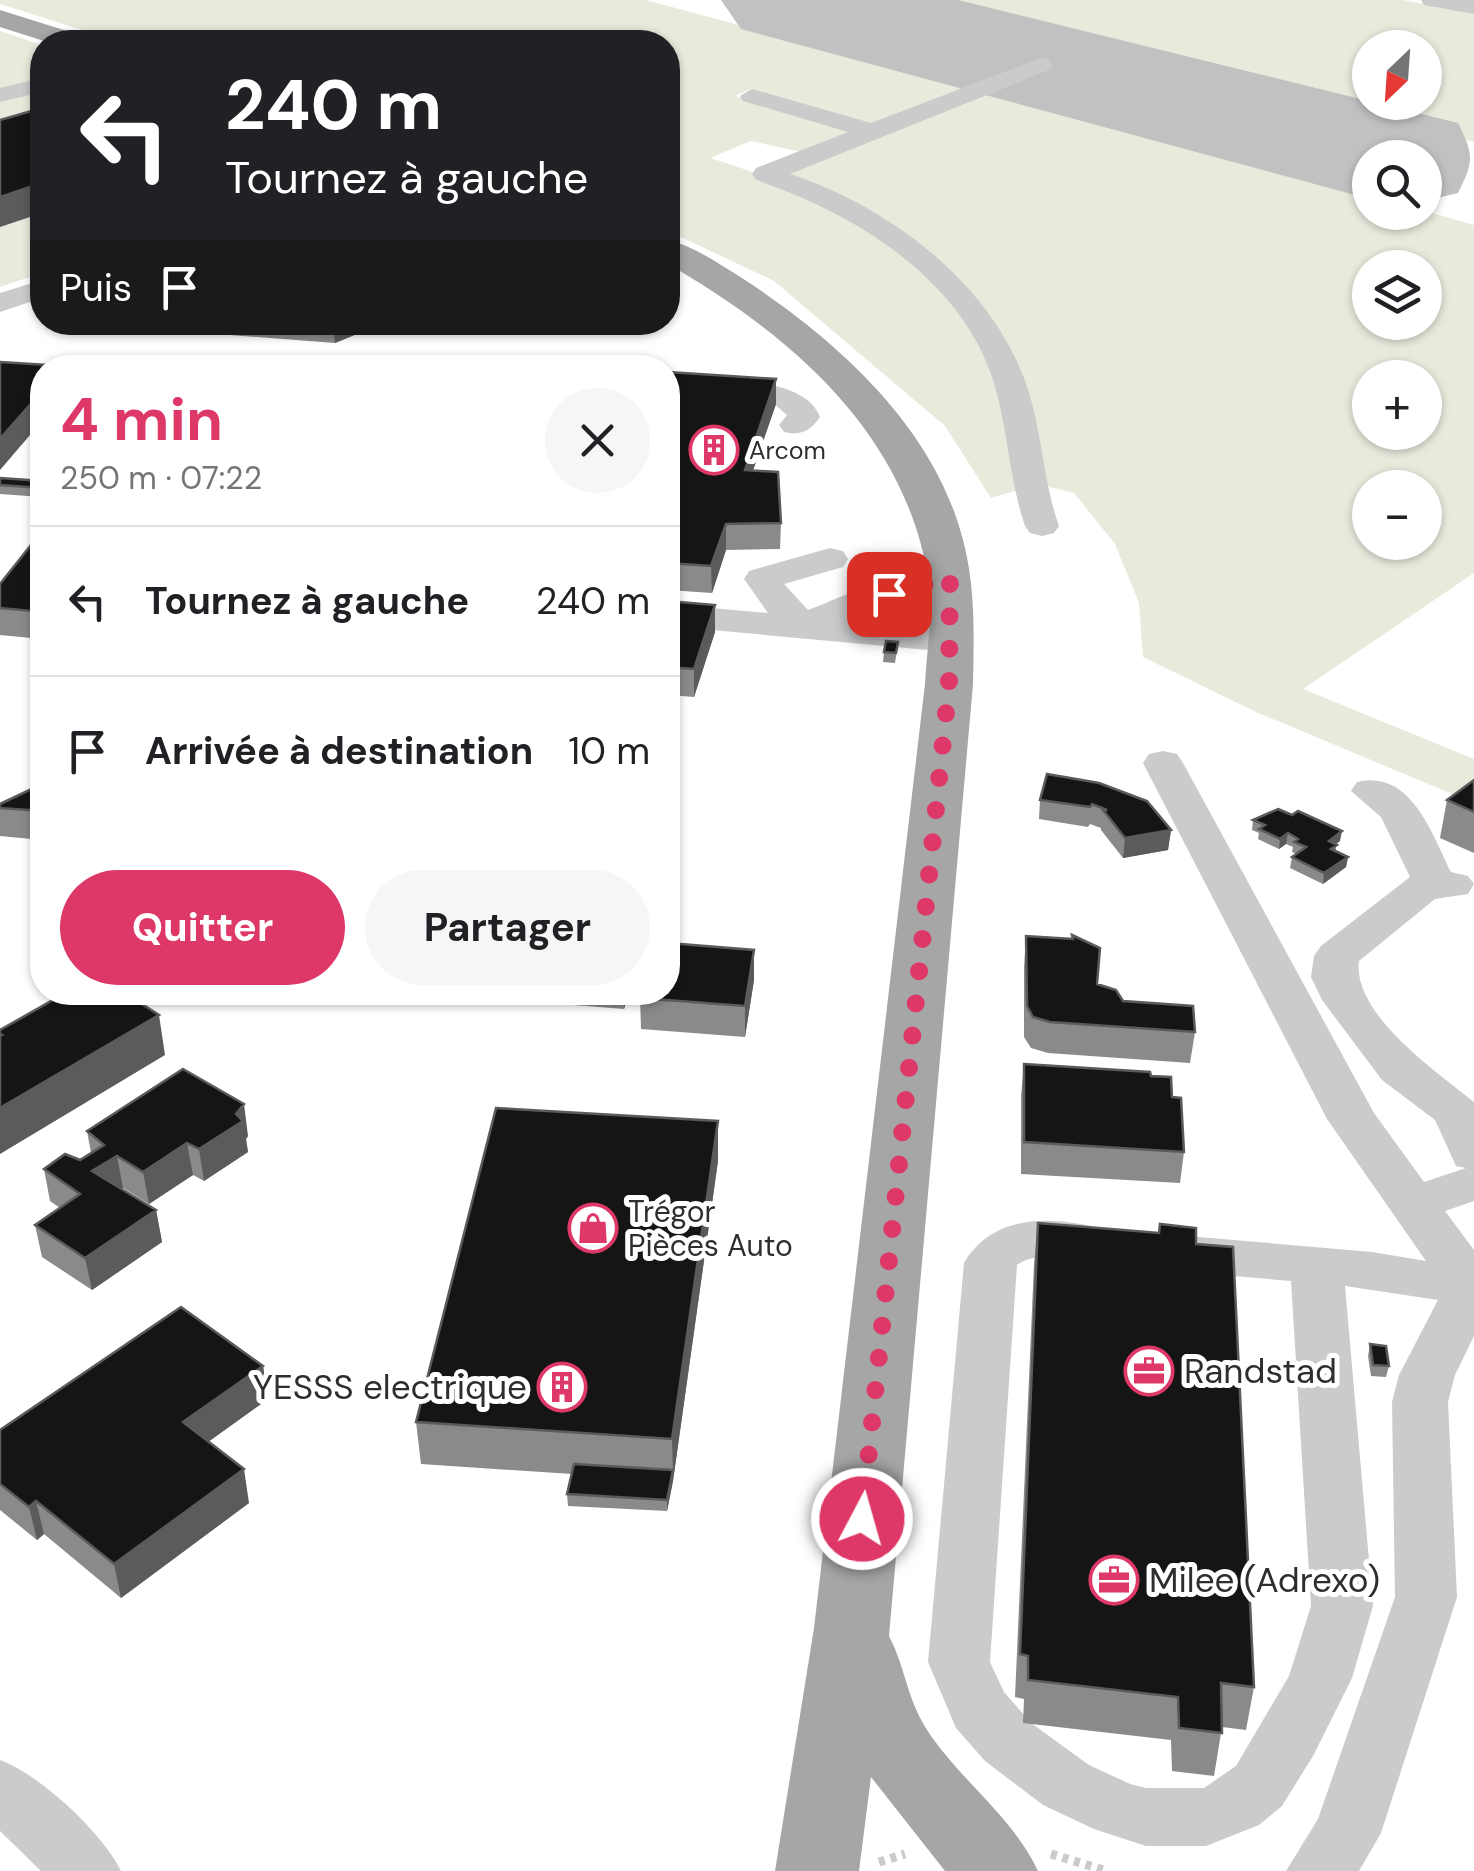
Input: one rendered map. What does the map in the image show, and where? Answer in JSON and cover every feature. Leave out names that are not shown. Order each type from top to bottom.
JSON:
[{"type":"main road","points":[[0,18],[36,30]]},
{"type":"main road","points":[[680,256],[778,318],[810,343],[868,402],[917,480],[936,522],[950,578],[949,684],[852,1628],[817,1871]]},
{"type":"main road","points":[[852,1628],[874,1712],[884,1729],[905,1763],[996,1871]]},
{"type":"street","points":[[1432,0],[1474,8]]},
{"type":"street","points":[[1041,65],[765,174],[791,181],[844,208],[908,249],[956,291],[989,334],[1009,380],[1028,483],[1042,526]]},
{"type":"street","points":[[0,94],[30,88]]},
{"type":"street","points":[[752,96],[871,131]]},
{"type":"street","points":[[0,304],[30,293]]},
{"type":"street","points":[[680,391],[781,395],[800,406],[804,417],[795,425]]},
{"type":"street","points":[[789,612],[762,579],[830,559]]},
{"type":"street","points":[[680,615],[789,612],[950,578]]},
{"type":"street","points":[[680,594],[950,640]]},
{"type":"street","points":[[1163,763],[1352,1119],[1472,1288]]},
{"type":"street","points":[[1372,791],[1399,810],[1444,884],[1423,887],[1393,923],[1337,956],[1342,969],[1338,988],[1415,1078],[1456,1112],[1474,1154]]},
{"type":"street","points":[[1411,1204],[1474,1183]]},
{"type":"street","points":[[1317,1266],[1342,1606],[1320,1678],[1260,1786],[1236,1804],[1206,1817],[1178,1819],[1117,1809],[1066,1785],[1008,1742],[978,1709],[959,1662],[991,1263],[1004,1246],[1036,1240],[1317,1266],[1472,1288]]},
{"type":"street","points":[[1320,1871],[1347,1833],[1426,1597],[1420,1402],[1427,1375],[1472,1288]]},
{"type":"street","points":[[0,1788],[87,1871]]},
{"type":"shaded area","points":[[0,0],[646,0],[972,88],[869,127],[751,89],[735,96],[855,129],[801,152],[751,141],[710,158],[782,184],[858,221],[927,269],[955,297],[983,339],[1021,489],[991,498],[945,426],[774,281],[680,237],[680,30],[82,30],[0,4]]},
{"type":"shaded area","points":[[914,0],[1403,0],[1474,13],[1474,142],[1387,120],[1442,120],[1442,30],[1352,30],[1352,111]]},
{"type":"shaded area","points":[[0,31],[30,41],[30,83],[0,89]]},
{"type":"shaded area","points":[[982,91],[1352,191],[1352,230],[1442,230],[1442,216],[1474,225],[1474,573],[1303,689],[1474,759],[1474,803],[1256,712],[1143,657],[1139,603],[1115,544],[1074,493],[1038,484],[956,284],[774,173]]},
{"type":"shaded area","points":[[30,93],[30,277],[0,287],[0,99]]},
{"type":"building","points":[[30,111],[30,187],[0,197],[0,120]]},
{"type":"building","points":[[0,362],[30,364],[30,405],[0,439]]},
{"type":"building","name":"Arcom","points":[[680,373],[776,379],[745,470],[778,472],[781,523],[726,524],[711,566],[680,564]]},
{"type":"building","points":[[0,478],[30,480],[30,487],[0,485]]},
{"type":"building","points":[[30,546],[30,611],[0,608],[0,584]]},
{"type":"building","points":[[680,602],[715,605],[694,669],[680,668]]},
{"type":"building","points":[[886,641],[898,642],[896,653],[884,652]]},
{"type":"building","points":[[1047,774],[1099,783],[1147,801],[1171,830],[1125,838],[1103,810],[1107,810],[1092,804],[1090,807],[1040,800]]},
{"type":"building","points":[[1474,780],[1474,812],[1447,800]]},
{"type":"building","points":[[30,790],[30,810],[0,808],[0,804]]},
{"type":"building","points":[[1278,809],[1292,815],[1298,811],[1342,831],[1329,841],[1337,845],[1331,849],[1348,857],[1324,873],[1292,857],[1306,847],[1294,842],[1298,839],[1288,833],[1280,839],[1259,829],[1265,825],[1253,820]]},
{"type":"building","points":[[1072,935],[1100,948],[1097,984],[1116,990],[1123,1001],[1193,1006],[1195,1032],[1050,1022],[1033,1017],[1027,1006],[1026,936],[1073,939]]},
{"type":"building","points":[[680,944],[754,950],[745,1006],[680,1001]]},
{"type":"building","points":[[44,1005],[143,1005],[159,1015],[0,1108],[0,1030]]},
{"type":"building","points":[[1024,1064],[1150,1072],[1151,1076],[1171,1077],[1172,1097],[1181,1098],[1184,1152],[1024,1142]]},
{"type":"building","points":[[183,1069],[244,1104],[236,1114],[243,1121],[199,1149],[187,1143],[143,1172],[117,1156],[92,1171],[156,1210],[85,1258],[35,1225],[80,1194],[44,1169],[65,1154],[80,1160],[104,1145],[87,1131]]},
{"type":"building","points":[[496,1108],[718,1121],[672,1439],[416,1422]]},
{"type":"building","points":[[1038,1223],[1159,1233],[1160,1224],[1196,1228],[1196,1244],[1233,1247],[1254,1687],[1221,1683],[1222,1733],[1179,1728],[1178,1697],[1028,1680],[1028,1656],[1020,1654]]},
{"type":"building","points":[[181,1307],[263,1366],[183,1422],[244,1469],[114,1564],[36,1501],[29,1507],[0,1484],[0,1430]]},
{"type":"building","points":[[1370,1344],[1386,1346],[1389,1366],[1373,1365]]},
{"type":"building","points":[[574,1464],[673,1470],[667,1500],[567,1494]]},
{"type":"runway","points":[[790,0],[1352,146]]},
{"type":"place","name":"Arcom","points":[[714,450]]},
{"type":"place","name":"Trégor Pièces Auto","points":[[593,1228]]},
{"type":"place","name":"Randstad","points":[[1149,1371]]},
{"type":"place","name":"YESSS electrique","points":[[562,1387]]},
{"type":"place","name":"Milee (Adrexo)","points":[[1114,1580]]},
{"type":"route","points":[[862,1519],[949,684],[950,578],[918,583],[889,594]]}]
